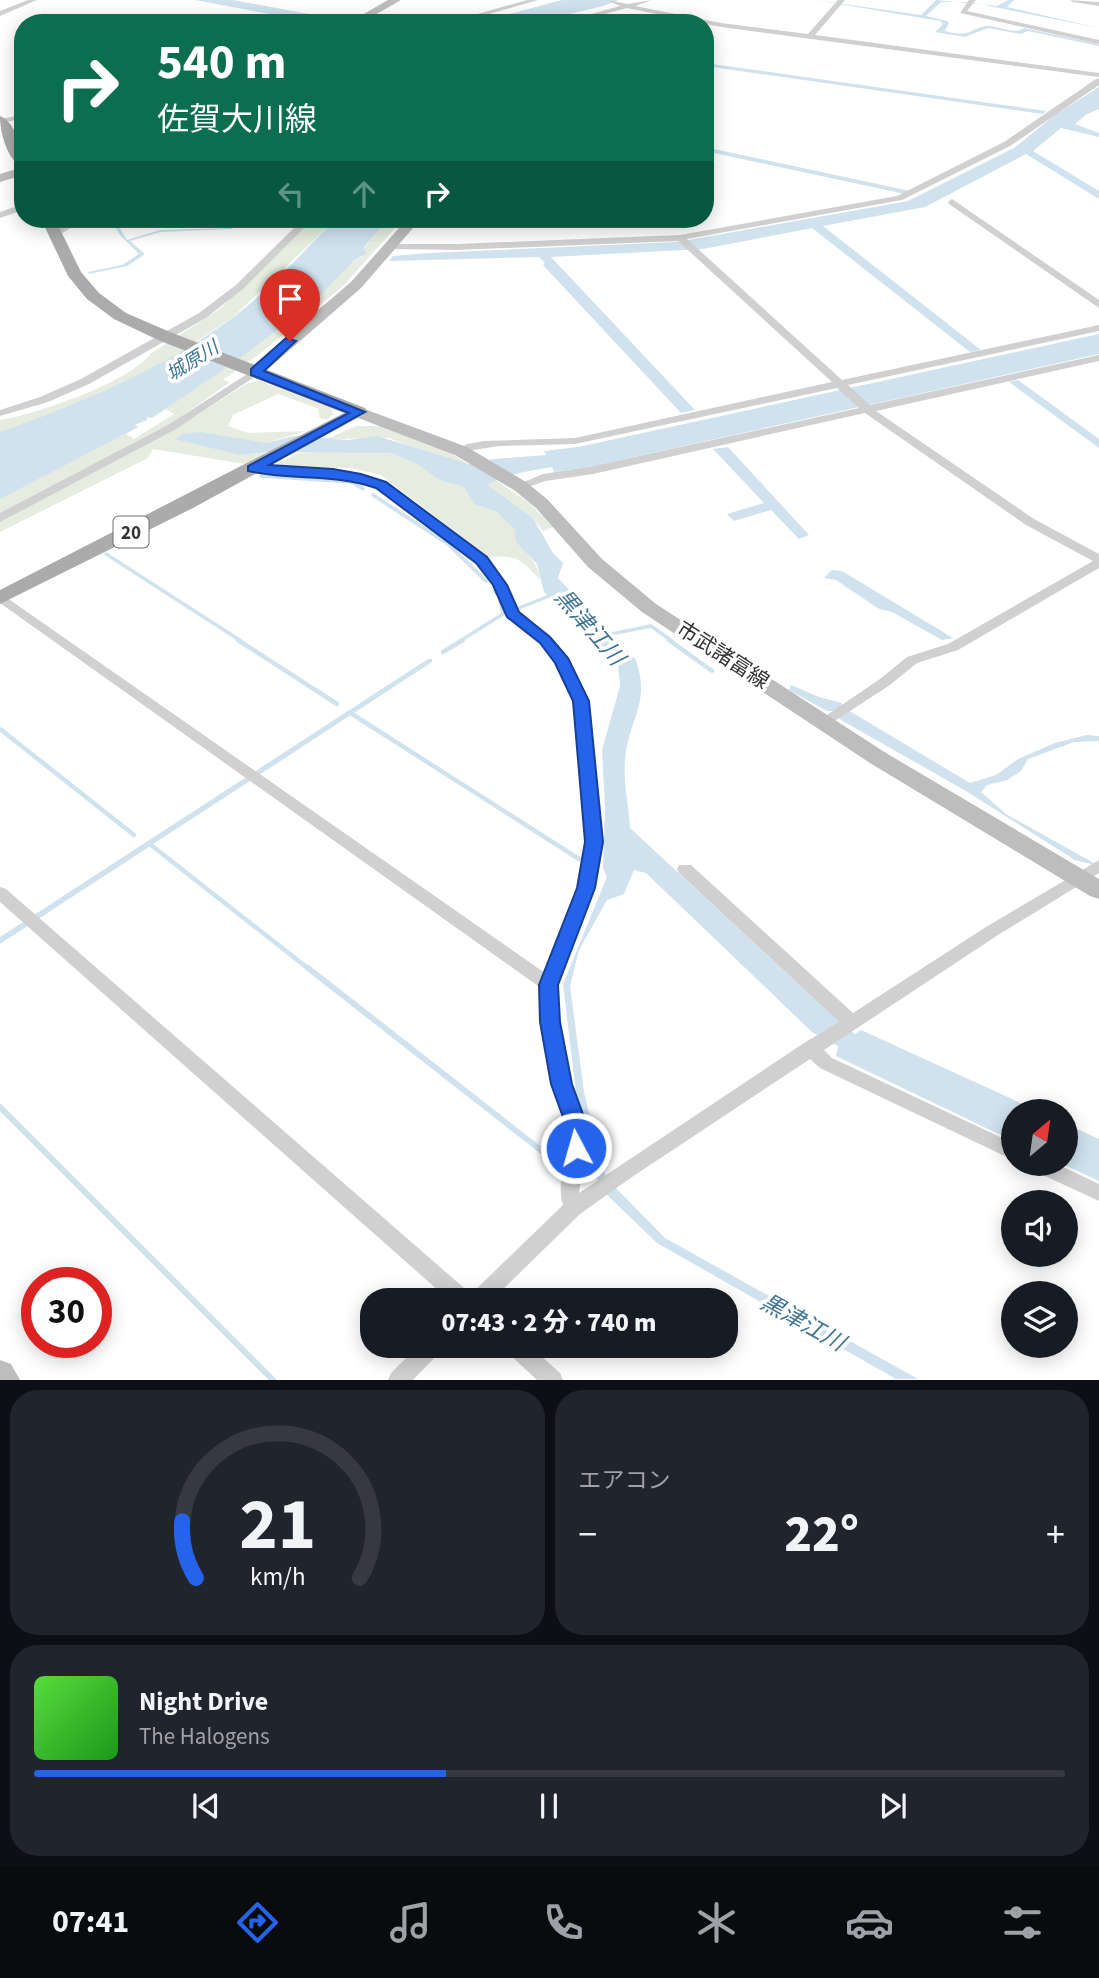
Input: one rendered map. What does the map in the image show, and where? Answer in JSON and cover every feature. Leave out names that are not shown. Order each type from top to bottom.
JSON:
[{"type":"main road","points":[[370,14],[396,0]]},
{"type":"main road","points":[[0,120],[4,137]]},
{"type":"main road","points":[[52,228],[74,273],[93,296],[120,316],[164,337],[359,412]]},
{"type":"main road","points":[[255,372],[329,311],[406,228]]},
{"type":"main road","name":"20","points":[[0,598],[359,412]]},
{"type":"main road","name":"市武諸富線","points":[[359,412],[465,454],[515,483],[542,504],[595,563],[649,608],[829,718],[878,758],[1092,876]]},
{"type":"main road","points":[[0,1374],[4,1380]]},
{"type":"street","points":[[0,14],[34,0]]},
{"type":"street","points":[[483,14],[536,0]]},
{"type":"street","points":[[610,0],[664,14]]},
{"type":"street","points":[[593,14],[649,0]]},
{"type":"street","points":[[1073,0],[1099,4]]},
{"type":"street","points":[[810,37],[840,2]]},
{"type":"street","points":[[972,2],[962,12],[1099,42]]},
{"type":"street","points":[[598,14],[604,11]]},
{"type":"street","points":[[714,24],[1099,75]]},
{"type":"street","points":[[714,28],[721,25]]},
{"type":"street","points":[[391,246],[457,247],[681,239],[906,196],[1007,144],[1099,81]]},
{"type":"street","points":[[952,202],[1099,305]]},
{"type":"street","points":[[0,413],[60,394],[143,352],[215,307],[298,228]]},
{"type":"street","points":[[681,239],[867,409],[1030,522],[1099,561]]},
{"type":"street","points":[[465,454],[468,447],[575,441],[1099,328]]},
{"type":"street","points":[[515,483],[1099,358]]},
{"type":"street","points":[[0,518],[162,433],[255,372]]},
{"type":"street","points":[[257,466],[333,473],[381,485],[481,560],[500,585],[513,614],[545,640],[562,662],[581,701],[594,842],[586,888],[549,985],[550,1022],[562,1084],[575,1120],[576,1148],[569,1194],[573,1208]]},
{"type":"street","points":[[829,718],[912,660],[953,647],[1099,561]]},
{"type":"street","points":[[0,598],[549,985]]},
{"type":"street","points":[[685,869],[851,1022]]},
{"type":"street","points":[[490,1288],[573,1208],[625,1171],[851,1022],[1092,876]]},
{"type":"street","points":[[0,893],[449,1288]]},
{"type":"street","points":[[815,1045],[827,1063],[1001,1146]]},
{"type":"street","points":[[1064,1176],[1099,1193]]},
{"type":"street","points":[[398,1380],[420,1358]]},
{"type":"street","points":[[528,1358],[553,1380]]},
{"type":"shaded area","points":[[304,228],[327,228],[232,318],[166,361],[69,412],[0,458],[0,420],[35,412],[103,386],[139,365],[150,354],[220,309]]},
{"type":"shaded area","points":[[382,228],[395,228],[342,287],[223,380],[230,382],[168,426],[175,429],[248,383],[260,381],[331,408],[333,414],[327,420],[319,417],[319,409],[278,394],[233,415],[228,426],[248,433],[306,431],[266,443],[251,442],[240,455],[267,452],[245,464],[153,449],[148,458],[0,532],[0,493],[138,427],[126,434],[134,439],[174,414],[165,409],[353,261],[363,257],[364,248]]},
{"type":"shaded area","points":[[356,426],[385,426],[449,452],[468,464],[435,456],[389,438],[327,439]]},
{"type":"shaded area","points":[[298,453],[392,453],[420,466],[439,480],[464,487],[474,504],[497,512],[516,529],[520,543],[536,565],[540,580],[518,560],[488,557],[381,475],[351,468],[278,467],[277,464]]},
{"type":"shaded area","points":[[494,479],[528,502],[553,527],[543,531],[533,518],[488,485]]},
{"type":"water","points":[[195,0],[233,0],[309,14],[269,14]]},
{"type":"water","points":[[562,0],[619,0],[570,14],[510,14]]},
{"type":"water","points":[[815,0],[921,15],[936,0],[956,2],[941,2],[926,16],[947,21],[949,23],[945,31],[954,33],[967,33],[990,26],[1012,31],[1024,28],[1099,46],[1028,31],[1021,34],[988,28],[965,37],[935,32],[943,24],[940,21]]},
{"type":"water","points":[[1014,0],[1007,7],[1099,28],[981,4],[997,6]]},
{"type":"water","points":[[714,64],[1046,111],[1043,114],[714,67]]},
{"type":"water","points":[[1099,87],[1099,109],[1087,114],[1075,124],[1099,133],[1099,137],[1061,128],[1033,151],[1099,191],[1099,199],[1026,154],[925,207],[823,226],[981,350],[970,352],[812,228],[703,249],[551,257],[695,410],[681,413],[543,265],[545,263],[539,257],[389,261],[393,256],[429,253],[677,242],[908,201],[1014,148],[1055,115]]},
{"type":"water","points":[[714,149],[910,191],[905,194],[714,153]]},
{"type":"water","points":[[116,228],[120,228],[127,240],[160,230],[233,228],[160,232],[130,241],[145,254],[127,266],[89,274],[88,272],[122,265],[139,254]]},
{"type":"water","name":"城原川","points":[[327,228],[382,228],[364,247],[366,254],[353,261],[314,302],[239,359],[152,418],[147,417],[147,420],[135,425],[138,427],[0,499],[0,432],[61,409],[148,370],[231,319],[285,271]]},
{"type":"water","name":"黒津江川","points":[[1099,334],[1099,354],[593,466],[554,472],[552,467],[518,473],[488,485],[533,518],[553,553],[563,563],[558,578],[636,660],[640,676],[640,701],[627,746],[625,769],[630,828],[855,1034],[861,1030],[1012,1099],[1001,1099],[1001,1135],[836,1056],[838,1046],[812,1032],[646,873],[634,870],[624,894],[607,900],[579,950],[570,986],[584,1092],[600,1161],[607,1179],[665,1238],[918,1379],[896,1379],[657,1243],[603,1191],[591,1166],[576,1093],[563,984],[607,877],[603,868],[605,807],[602,750],[620,686],[618,664],[544,592],[537,564],[516,542],[515,529],[497,512],[474,504],[464,487],[439,480],[420,466],[392,453],[267,452],[240,455],[175,439],[183,434],[200,432],[266,443],[294,436],[348,440],[377,436],[469,464],[546,455],[544,451],[578,447]]},
{"type":"water","points":[[1018,380],[1099,439],[1099,448],[1009,382]]},
{"type":"water","points":[[728,447],[809,535],[799,539],[771,510],[734,521],[727,514],[764,503],[713,449]]},
{"type":"water","points":[[832,570],[842,571],[953,638],[942,640],[892,612],[879,609],[836,580],[824,578]]},
{"type":"water","points":[[428,659],[432,659],[432,662],[0,944],[0,937]]},
{"type":"water","points":[[791,685],[842,703],[841,706],[970,783],[996,775],[1018,759],[1055,743],[1087,735],[1099,736],[1099,741],[1074,742],[1028,759],[1021,771],[1007,780],[987,785],[981,792],[1006,814],[1099,866],[1075,860],[966,791],[841,720],[833,711],[827,711],[789,690]]},
{"type":"water","points":[[1078,1129],[1099,1139],[1099,1181],[1078,1171]]},
{"type":"waterway","points":[[261,476],[352,482],[363,489]]},
{"type":"waterway","points":[[373,495],[448,544],[486,581]]},
{"type":"waterway","points":[[106,554],[241,641]]},
{"type":"waterway","points":[[460,641],[503,614],[499,596],[494,591]]},
{"type":"waterway","name":"黒津江川","points":[[519,608],[554,594]]},
{"type":"waterway","name":"黒津江川","points":[[606,635],[651,626],[672,641]]},
{"type":"waterway","points":[[238,640],[337,704]]},
{"type":"waterway","points":[[443,652],[463,640]]},
{"type":"waterway","points":[[669,640],[712,671]]},
{"type":"waterway","points":[[352,714],[579,859]]},
{"type":"waterway","points":[[0,729],[134,835]]},
{"type":"waterway","points":[[151,845],[310,970]]},
{"type":"waterway","points":[[308,968],[556,1162]]},
{"type":"waterway","points":[[0,1107],[273,1380]]},
{"type":"route","points":[[290,341],[255,372],[359,412],[253,468],[333,473],[381,485],[481,560],[500,585],[513,614],[545,640],[562,662],[581,701],[594,842],[586,888],[549,985],[550,1022],[562,1084],[575,1120],[576,1148]]}]
